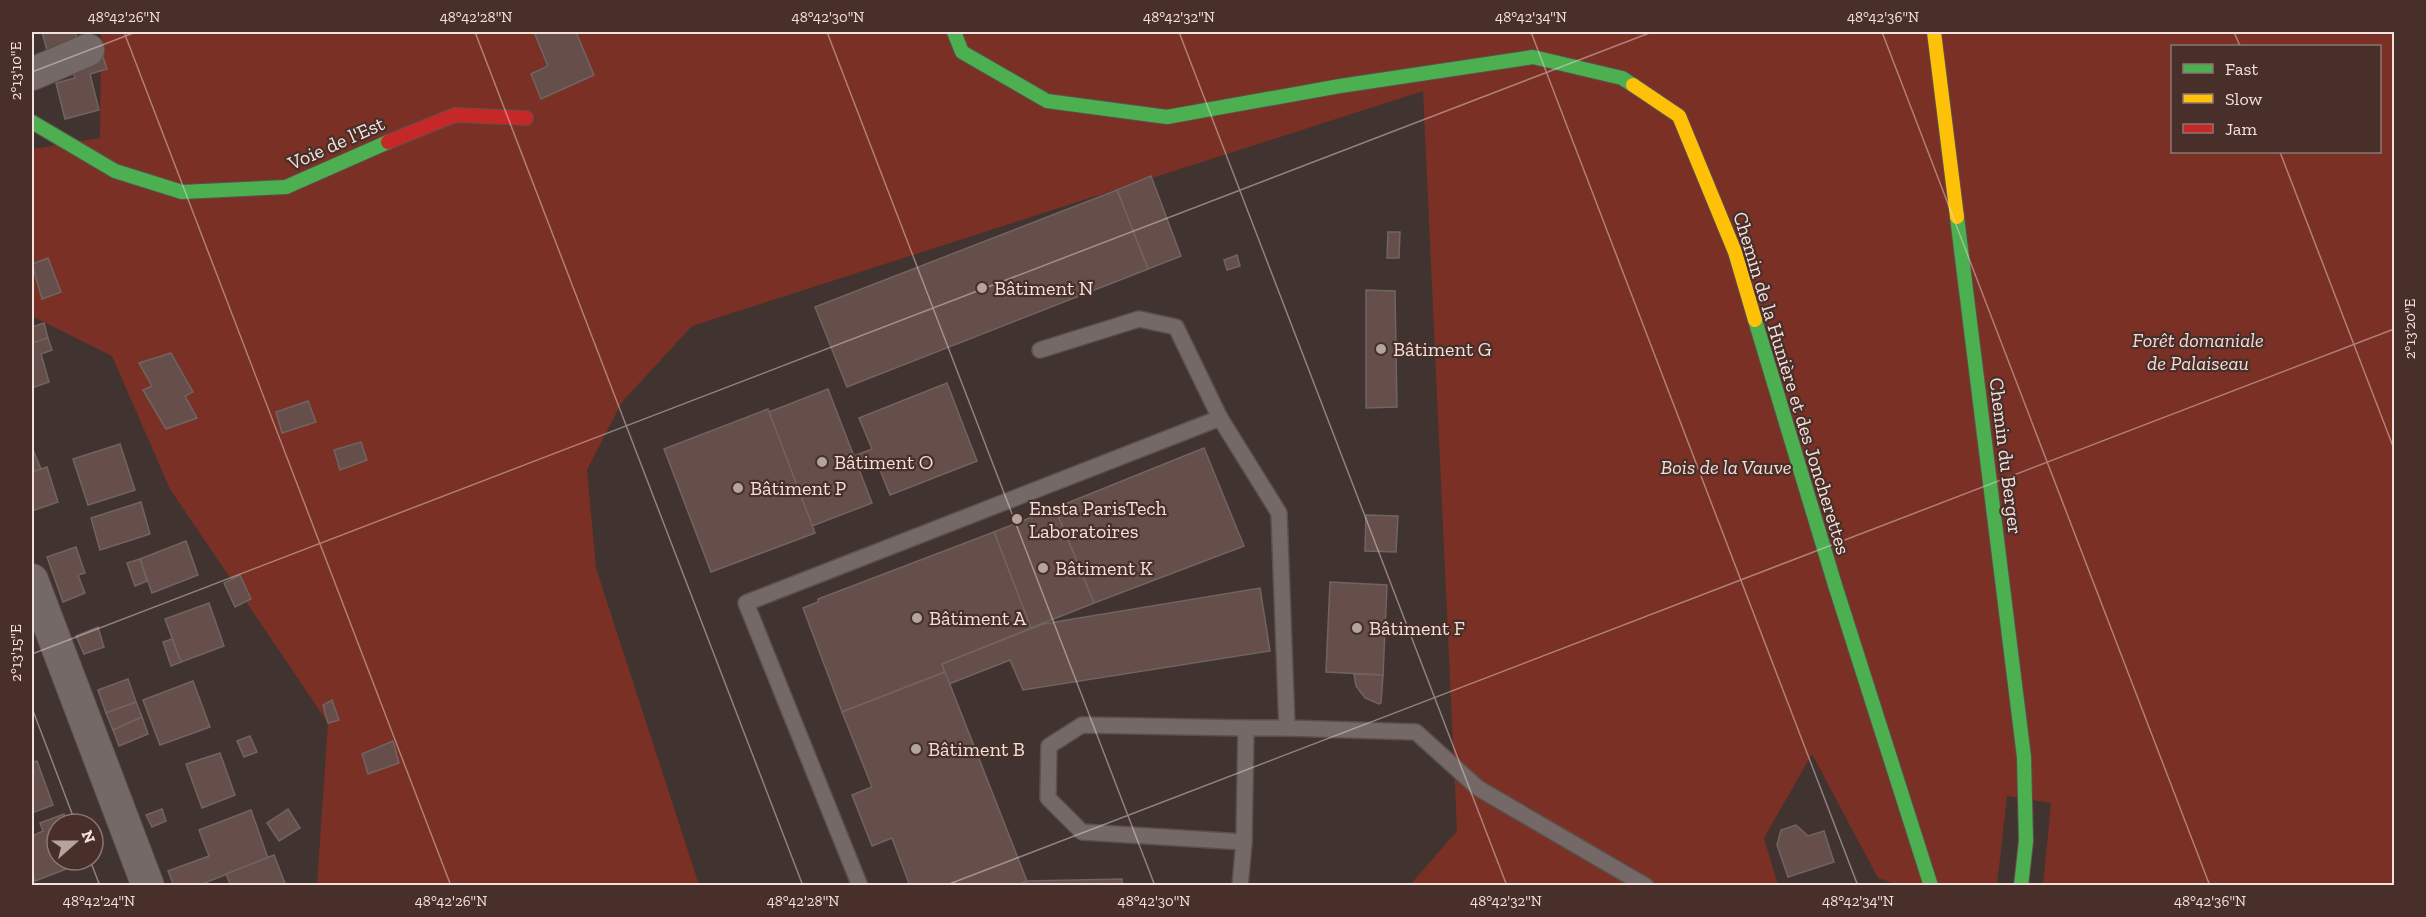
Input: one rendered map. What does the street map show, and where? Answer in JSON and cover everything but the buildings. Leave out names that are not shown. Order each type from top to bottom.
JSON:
[{"type":"street","name":"Chemin de la Hunière et des Joncherettes","points":[[954,32],[962,52],[1047,101],[1167,117],[1340,86],[1533,57],[1622,78],[1679,116],[1735,252],[1835,585],[1931,885]]},
{"type":"street","name":"Chemin du Berger","points":[[1934,32],[2024,757],[2026,841],[2021,885]]},
{"type":"street","points":[[32,74],[88,50]]},
{"type":"street","name":"Voie de l'Est","points":[[32,122],[115,171],[182,192],[286,187],[403,135],[455,115],[526,118]]},
{"type":"street","points":[[32,580],[148,885]]},
{"type":"lane","points":[[1040,350],[1138,319],[1176,327],[1220,418],[1279,513],[1287,728]]},
{"type":"lane","points":[[860,885],[746,603],[1220,418]]},
{"type":"lane","points":[[1244,842],[1082,831],[1048,798],[1049,746],[1082,725],[1416,732],[1478,788],[1646,885]]},
{"type":"lane","points":[[1240,885],[1244,842],[1246,728]]},
{"type":"green space","name":"Bois de la Vauve","points":[[101,32],[2394,32],[2394,885],[2043,885],[2051,803],[2007,796],[1997,885],[1898,885],[1878,878],[1812,754],[1764,838],[1778,885],[1410,885],[1457,831],[1423,91],[692,326],[622,402],[587,470],[596,568],[699,885],[317,885],[328,723],[170,489],[112,356],[32,316],[32,149],[100,138]]},
{"type":"traffic: fast","points":[[954,32],[962,52],[1047,101],[1167,117],[1340,86],[1533,57],[1622,78],[1633,85]]},
{"type":"traffic: fast","points":[[32,122],[115,171],[182,192],[286,187],[388,142]]},
{"type":"traffic: fast","points":[[1957,217],[2024,757],[2026,841],[2021,886]]},
{"type":"traffic: fast","points":[[1755,320],[1835,585],[1931,886]]},
{"type":"traffic: slow","points":[[1934,32],[1957,217]]},
{"type":"traffic: slow","points":[[1633,85],[1679,116],[1735,252],[1755,320]]},
{"type":"traffic: jam","points":[[388,142],[455,115],[526,118]]},
{"type":"place","name":"Bâtiment N","points":[[982,288]]},
{"type":"place","name":"Bâtiment G","points":[[1381,349]]},
{"type":"place","name":"Bâtiment O","points":[[822,462]]},
{"type":"place","name":"Bâtiment P","points":[[738,488]]},
{"type":"place","name":"Ensta ParisTech Laboratoires","points":[[1017,519]]},
{"type":"place","name":"Bâtiment K","points":[[1043,568]]},
{"type":"place","name":"Bâtiment A","points":[[917,618]]},
{"type":"place","name":"Bâtiment F","points":[[1357,628]]},
{"type":"place","name":"Bâtiment B","points":[[916,749]]},
{"type":"park label","name":"Forêt domaniale de Palaiseau","points":[[2198,352]]}]
